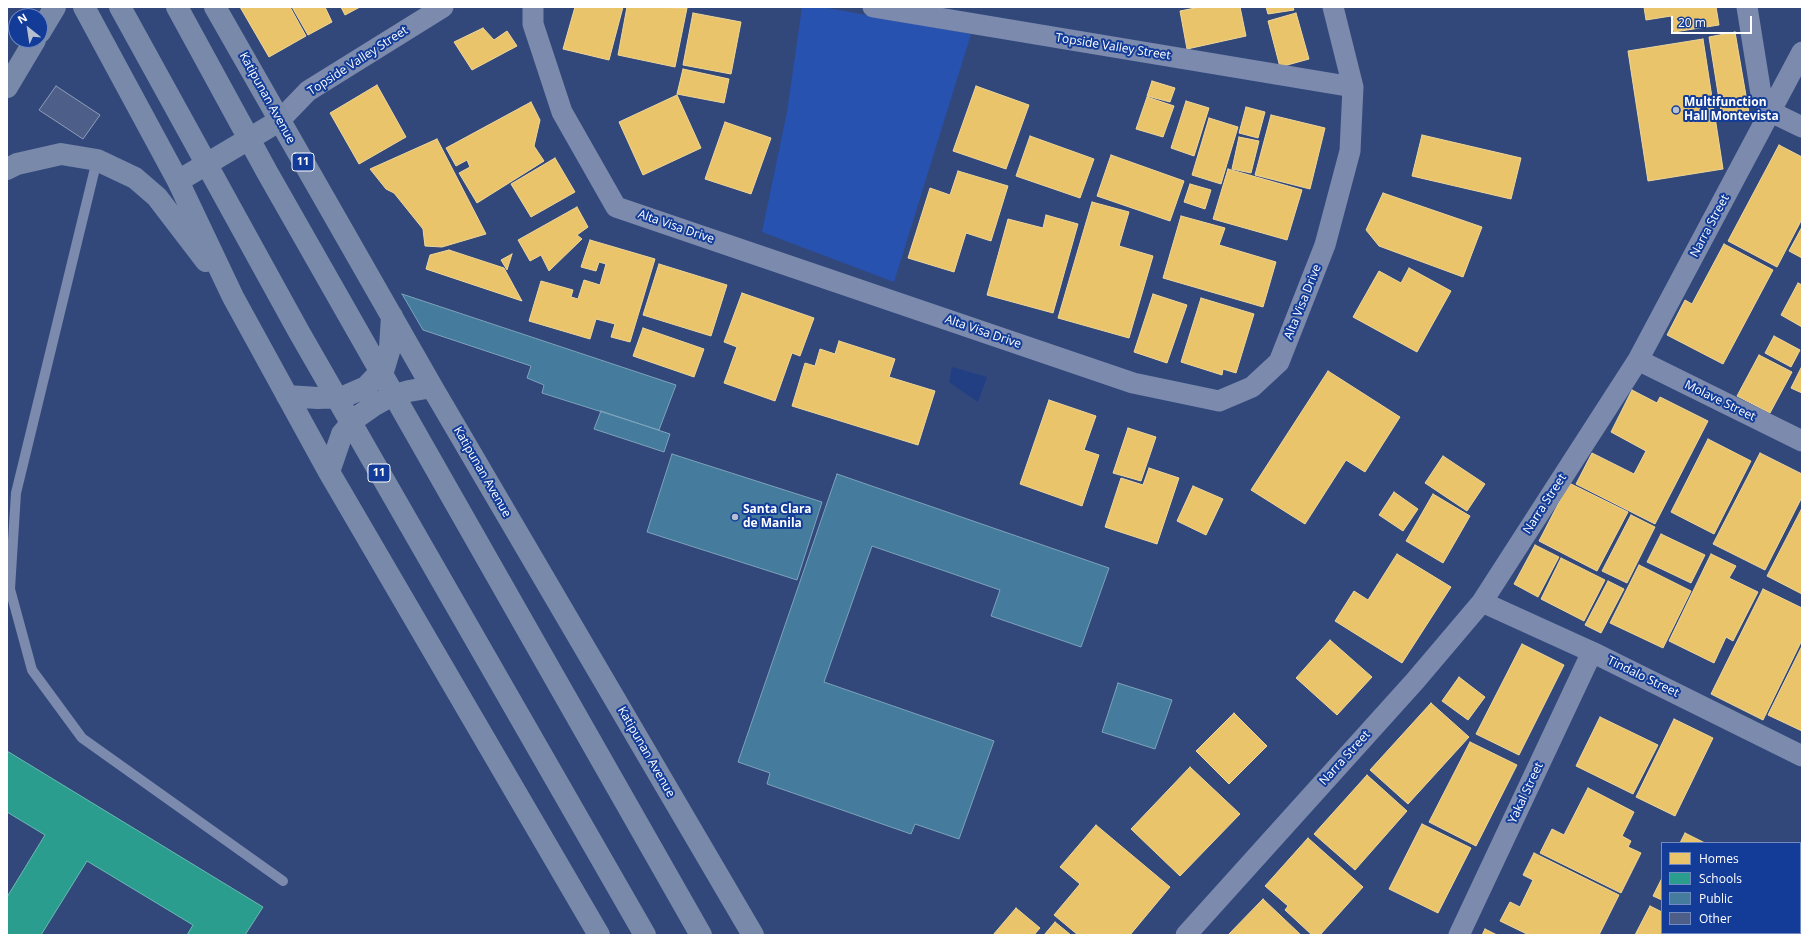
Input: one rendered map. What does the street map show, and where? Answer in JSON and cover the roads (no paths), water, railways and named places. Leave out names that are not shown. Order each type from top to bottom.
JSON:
[{"type":"main road","points":[[48,19],[55,7]]},
{"type":"main road","points":[[84,7],[178,181],[233,297],[329,472],[599,935]]},
{"type":"main road","name":"11","points":[[120,7],[299,332],[645,935]]},
{"type":"main road","points":[[177,7],[267,172],[701,935]]},
{"type":"main road","name":"Katipunan Avenue","points":[[215,7],[432,387],[753,935]]},
{"type":"main road","points":[[7,87],[30,48]]},
{"type":"main road","points":[[178,181],[279,121]]},
{"type":"main road","points":[[7,170],[17,164],[61,154],[97,160],[135,178],[157,197],[233,297]]},
{"type":"main road","points":[[287,396],[318,398],[343,397],[366,386],[384,368],[390,348],[392,316]]},
{"type":"main road","points":[[329,472],[342,434],[356,418],[391,396],[432,387]]},
{"type":"street","name":"Topside Valley Street","points":[[279,121],[308,91],[443,7]]},
{"type":"street","name":"Alta Visa Drive","points":[[533,7],[533,24],[562,112],[616,207],[1133,383],[1219,401],[1252,387],[1279,362],[1325,245],[1350,151],[1353,87],[1333,7]]},
{"type":"street","name":"Topside Valley Street","points":[[873,7],[1353,87]]},
{"type":"street","points":[[1747,7],[1761,94],[1771,112],[1802,127]]},
{"type":"street","name":"Narra Street","points":[[1186,935],[1415,681],[1482,602],[1638,360],[1802,52]]},
{"type":"street","name":"Molave Street","points":[[1638,360],[1802,441]]},
{"type":"street","name":"Tindalo Street","points":[[1482,602],[1592,652],[1802,756]]},
{"type":"street","name":"Yakal Street","points":[[1459,935],[1592,652]]},
{"type":"lane","points":[[97,160],[16,493],[10,590],[32,670],[82,738],[283,881]]},
{"type":"place","name":"Multifunction Hall Montevista","points":[[1676,110]]},
{"type":"place","name":"Santa Clara de Manila","points":[[735,517]]}]
